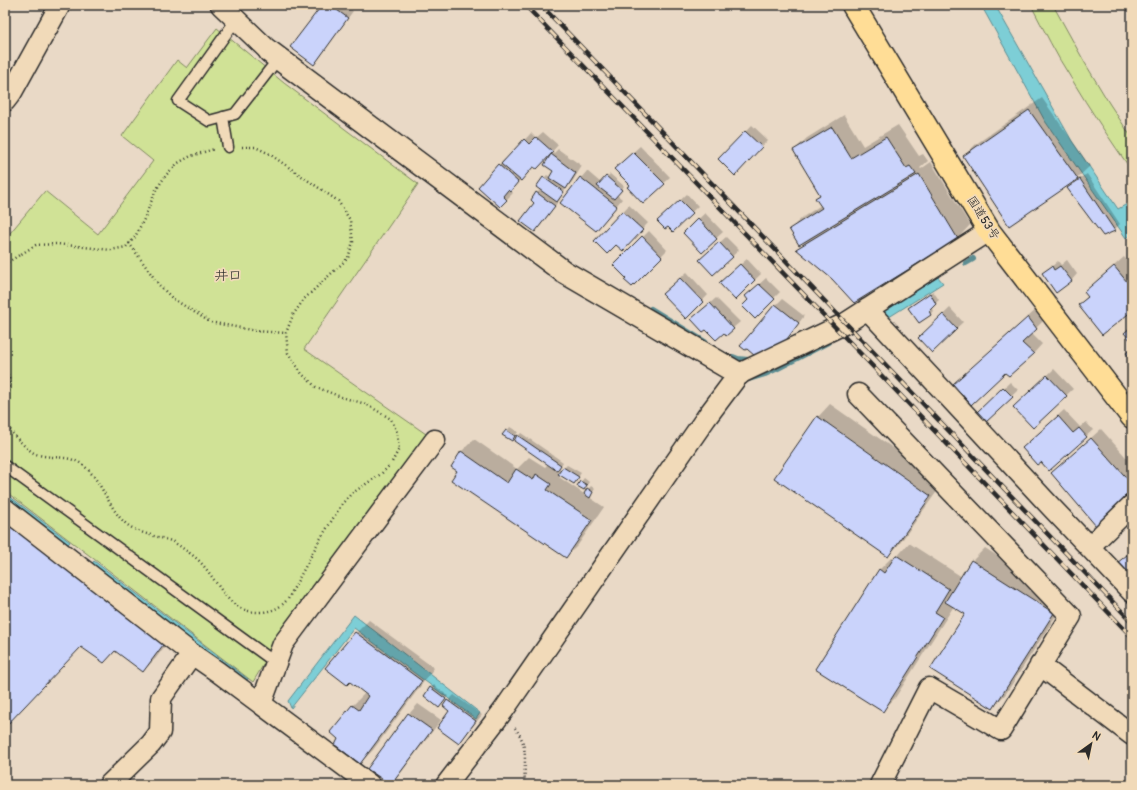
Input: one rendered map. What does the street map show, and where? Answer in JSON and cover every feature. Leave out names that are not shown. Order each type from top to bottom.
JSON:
[{"type":"highway","name":"国道53号","points":[[853,5],[989,230],[1132,417]]},
{"type":"street","points":[[5,101],[12,92],[60,5]]},
{"type":"street","points":[[221,5],[274,55],[564,272],[739,374]]},
{"type":"street","points":[[446,785],[503,711],[706,418],[739,374],[836,328],[989,230]]},
{"type":"street","points":[[867,309],[1132,592]]},
{"type":"street","points":[[858,394],[1071,616],[1001,730],[929,688],[880,785]]},
{"type":"street","points":[[261,704],[283,644],[435,440]]},
{"type":"street","points":[[1089,547],[1132,505]]},
{"type":"street","points":[[5,509],[192,654],[370,785]]},
{"type":"street","points":[[109,785],[160,732],[161,698],[192,654]]},
{"type":"street","points":[[1040,665],[1132,735]]},
{"type":"lane","points":[[236,20],[178,101],[209,121],[235,114],[274,55]]},
{"type":"lane","points":[[223,117],[228,147]]},
{"type":"lane","points":[[5,466],[276,663]]},
{"type":"path","points":[[5,265],[36,245],[57,244],[111,250],[126,246],[135,237],[156,190],[166,175],[178,163],[191,156],[220,147],[255,147],[268,153],[338,201],[350,220],[353,242],[348,258],[304,299],[293,315],[286,333],[288,353],[302,374],[316,387],[341,397],[366,404],[391,419],[397,432],[399,449],[392,462],[381,474],[351,494],[342,504],[319,541],[288,599],[282,606],[267,611],[254,612],[239,608],[228,600],[202,563],[190,552],[172,541],[138,531],[124,522],[114,510],[95,479],[80,463],[73,460],[35,454],[19,441],[12,433],[8,424],[7,409],[9,379],[5,367]]},
{"type":"path","points":[[129,243],[160,285],[172,298],[210,322],[256,331],[286,333]]},
{"type":"path","points":[[503,711],[519,733],[525,750],[525,785]]},
{"type":"green space","points":[[1031,5],[1053,5],[1085,63],[1132,138],[1132,171],[1093,114],[1050,42]]},
{"type":"green space","points":[[217,28],[284,83],[418,184],[304,349],[426,434],[277,642],[253,682],[5,491],[5,239],[45,191],[98,234],[153,161],[122,136],[177,60],[187,68]]},
{"type":"water","points":[[981,5],[995,5],[1072,141],[1118,209],[1127,204],[1132,212],[1132,215],[1127,220],[1132,229],[1132,235],[1126,238],[1045,121]]},
{"type":"water","points":[[938,277],[943,283],[886,319],[883,312]]},
{"type":"water","points":[[5,493],[70,542],[65,547],[5,502]]},
{"type":"water","points":[[94,561],[248,679],[244,685],[90,566]]},
{"type":"water","points":[[354,615],[480,713],[476,719],[354,628],[291,708],[288,701]]},
{"type":"building","points":[[322,5],[330,5],[348,18],[314,65],[290,47]]},
{"type":"building","points":[[1029,110],[1078,179],[1009,226],[963,156]]},
{"type":"building","points":[[832,127],[851,158],[886,137],[906,168],[910,166],[916,174],[799,245],[789,229],[822,208],[815,198],[820,195],[793,150]]},
{"type":"building","points":[[745,131],[762,147],[735,176],[718,159]]},
{"type":"building","points":[[536,137],[553,152],[537,169],[533,167],[521,181],[501,164],[524,139],[529,144]]},
{"type":"building","points":[[633,152],[665,184],[643,204],[627,187],[630,185],[614,169]]},
{"type":"building","points":[[551,154],[576,173],[566,189],[549,178],[553,171],[544,165]]},
{"type":"building","points":[[498,164],[518,182],[510,192],[508,190],[503,196],[507,200],[500,207],[478,187]]},
{"type":"building","points":[[919,174],[958,239],[854,303],[832,279],[796,249]]},
{"type":"building","points":[[606,176],[622,190],[614,199],[597,186]]},
{"type":"building","points":[[543,177],[564,192],[557,202],[536,187]]},
{"type":"building","points":[[580,177],[617,206],[596,231],[560,203]]},
{"type":"building","points":[[1080,179],[1115,231],[1103,236],[1067,188]]},
{"type":"building","points":[[536,192],[555,206],[535,232],[520,221],[534,203],[531,200]]},
{"type":"building","points":[[680,200],[693,213],[673,232],[668,227],[665,229],[657,221]]},
{"type":"building","points":[[622,211],[643,230],[623,251],[616,245],[607,254],[594,241]]},
{"type":"building","points":[[698,218],[717,239],[702,253],[683,233]]},
{"type":"building","points":[[642,236],[662,257],[632,287],[624,280],[626,278],[613,265]]},
{"type":"building","points":[[719,242],[733,257],[713,275],[699,260]]},
{"type":"building","points":[[740,264],[755,280],[735,300],[719,283]]},
{"type":"building","points":[[1052,266],[1054,270],[1060,266],[1072,281],[1056,293],[1042,273]]},
{"type":"building","points":[[1114,266],[1132,288],[1132,311],[1102,335],[1078,305],[1088,297],[1084,292]]},
{"type":"building","points":[[680,278],[703,302],[686,319],[662,294]]},
{"type":"building","points":[[759,284],[775,299],[755,319],[742,306],[748,300],[745,296]]},
{"type":"building","points":[[930,293],[936,304],[929,311],[931,315],[919,323],[908,308]]},
{"type":"building","points":[[710,303],[734,329],[726,336],[724,333],[716,340],[706,330],[703,332],[691,319]]},
{"type":"building","points":[[775,304],[799,323],[784,343],[755,356],[747,349],[745,350],[740,346]]},
{"type":"building","points":[[943,314],[957,329],[932,353],[918,338]]},
{"type":"building","points":[[1028,317],[1037,329],[1022,343],[1034,354],[1009,376],[1005,373],[971,405],[953,384]]},
{"type":"building","points":[[1132,326],[1132,342],[1124,333]]},
{"type":"building","points":[[1132,348],[1132,361],[1126,353]]},
{"type":"building","points":[[1047,375],[1067,396],[1033,428],[1013,407]]},
{"type":"building","points":[[1003,387],[1013,397],[985,423],[976,413]]},
{"type":"building","points":[[817,416],[931,496],[888,557],[774,478]]},
{"type":"building","points":[[1058,416],[1073,433],[1079,428],[1087,437],[1049,471],[1041,462],[1037,465],[1022,448]]},
{"type":"building","points":[[506,430],[515,436],[512,441],[502,435]]},
{"type":"building","points":[[517,435],[561,465],[557,471],[514,441]]},
{"type":"building","points":[[1091,438],[1132,484],[1132,491],[1123,498],[1126,500],[1096,526],[1051,473]]},
{"type":"building","points":[[461,451],[507,483],[516,469],[533,480],[536,474],[551,484],[547,490],[592,520],[566,558],[451,480],[457,471],[451,467]]},
{"type":"building","points":[[563,467],[579,477],[574,484],[558,474]]},
{"type":"building","points":[[580,481],[587,485],[584,490],[577,486]]},
{"type":"building","points":[[587,488],[593,492],[590,498],[584,494]]},
{"type":"building","points":[[5,521],[166,641],[143,672],[115,651],[104,663],[81,647],[5,727]]},
{"type":"building","points":[[1132,551],[1132,580],[1117,563]]},
{"type":"building","points":[[896,555],[949,589],[935,612],[943,617],[883,712],[815,669],[879,569],[884,573]]},
{"type":"building","points":[[971,560],[1054,613],[993,709],[930,669],[965,614],[945,602]]},
{"type":"building","points":[[355,632],[422,681],[360,764],[335,745],[338,739],[330,732],[352,705],[359,710],[368,696],[350,682],[347,685],[325,668]]},
{"type":"building","points":[[430,687],[446,699],[439,708],[424,696]]},
{"type":"building","points":[[447,700],[476,721],[459,744],[437,728],[449,711],[443,706]]},
{"type":"building","points":[[408,713],[432,730],[391,785],[367,769]]},
{"type":"waterway","points":[[966,263],[973,259]]},
{"type":"waterway","points":[[651,309],[705,342]]},
{"type":"waterway","points":[[749,379],[778,368],[828,342]]},
{"type":"waterway","points":[[733,357],[748,360]]},
{"type":"railway","points":[[525,5],[1132,637]]},
{"type":"railway","points":[[541,5],[1132,622]]},
{"type":"district","name":"井口","points":[[228,275]]}]
